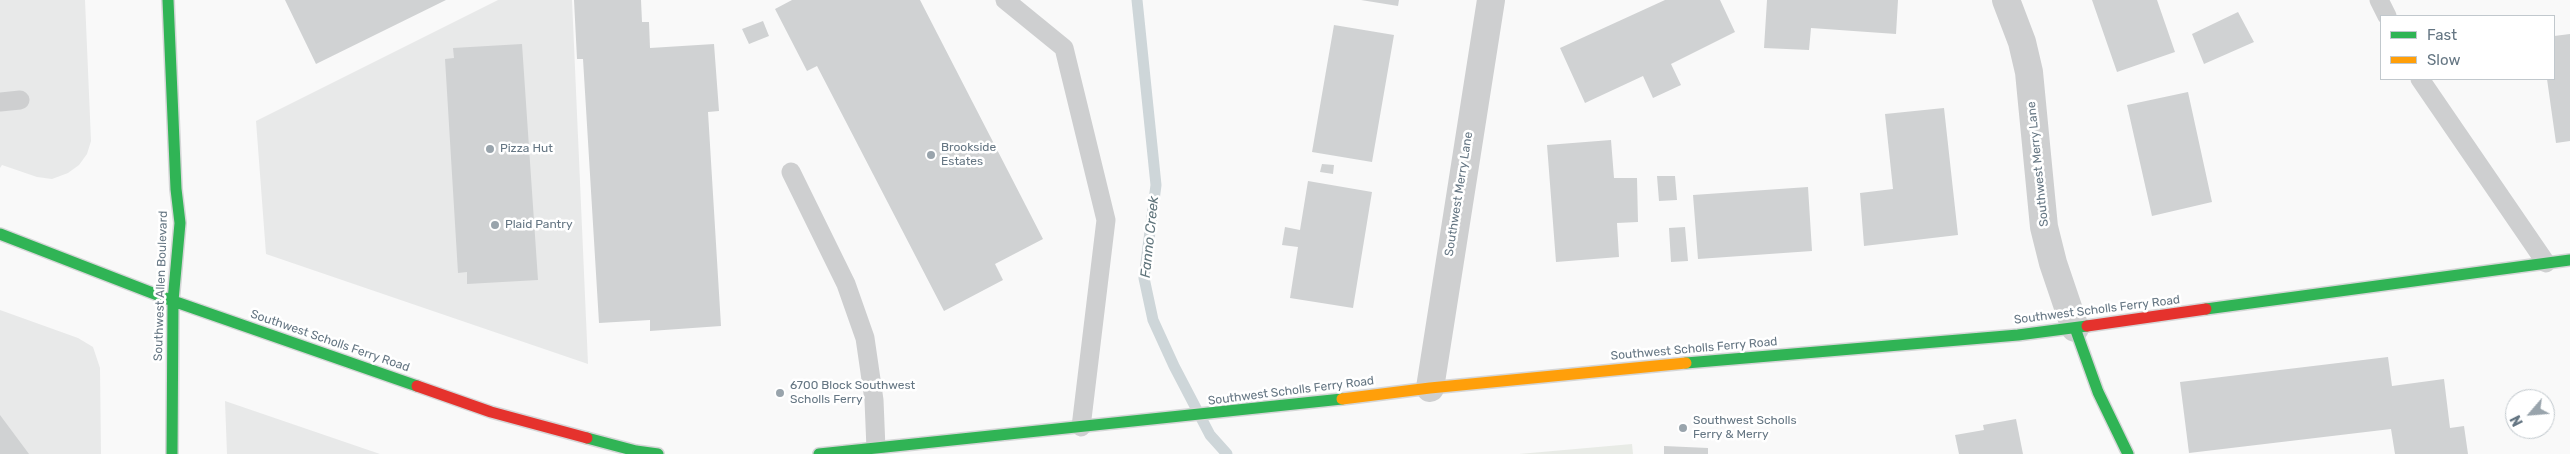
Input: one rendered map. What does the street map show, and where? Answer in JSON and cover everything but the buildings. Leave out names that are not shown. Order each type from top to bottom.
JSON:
[{"type":"main road","name":"Southwest Allen Boulevard","points":[[168,0],[176,189],[180,222],[173,301],[172,454]]},
{"type":"main road","name":"Southwest Scholls Ferry Road","points":[[0,234],[173,301],[491,412],[636,451],[658,454]]},
{"type":"main road","name":"Southwest Scholls Ferry Road","points":[[819,454],[1127,424],[1277,408],[1430,388],[1608,370],[2018,335],[2570,260]]},
{"type":"main road","points":[[2075,328],[2098,392],[2128,454]]},
{"type":"street","name":"Southwest Merry Lane","points":[[1430,388],[1491,0]]},
{"type":"street","name":"Southwest Merry Lane","points":[[2006,0],[2022,42],[2028,72],[2044,227],[2053,263],[2075,328]]},
{"type":"lane","points":[[1005,0],[1064,48],[1106,220],[1081,427]]},
{"type":"lane","points":[[2379,0],[2386,15]]},
{"type":"lane","points":[[2421,80],[2546,263]]},
{"type":"lane","points":[[0,102],[20,100]]},
{"type":"lane","points":[[791,172],[846,284],[865,338],[874,400],[876,449]]},
{"type":"shaded area","points":[[0,0],[85,0],[91,141],[87,154],[79,165],[68,173],[52,179],[37,177],[2,165],[0,168]]},
{"type":"shaded area","points":[[498,0],[572,0],[588,364],[266,254],[256,121]]},
{"type":"shaded area","points":[[0,310],[78,338],[93,347],[100,368],[101,454],[0,454]]},
{"type":"shaded area","points":[[225,401],[380,454],[227,454]]},
{"type":"shaded area","points":[[1632,444],[1633,454],[1519,454]]},
{"type":"waterway","name":"Fanno Creek","points":[[1137,0],[1156,185],[1144,278],[1153,320],[1174,366],[1210,435],[1227,454]]},
{"type":"traffic: fast","points":[[168,0],[176,189],[180,223],[173,301],[172,454]]},
{"type":"traffic: fast","points":[[0,234],[173,301],[417,386]]},
{"type":"traffic: fast","points":[[2206,309],[2570,260]]},
{"type":"traffic: fast","points":[[1686,363],[2018,335],[2087,326]]},
{"type":"traffic: fast","points":[[2075,328],[2098,392],[2128,454]]},
{"type":"traffic: fast","points":[[819,454],[1342,399]]},
{"type":"traffic: fast","points":[[587,438],[636,451],[658,454]]},
{"type":"traffic: slow","points":[[1342,399],[1430,388],[1686,363]]},
{"type":"traffic: jam","points":[[2087,326],[2206,309]]},
{"type":"traffic: jam","points":[[417,386],[491,412],[587,438]]},
{"type":"place","name":"Pizza Hut","points":[[490,149]]},
{"type":"place","name":"Brookside Estates","points":[[931,155]]},
{"type":"place","name":"Plaid Pantry","points":[[495,225]]},
{"type":"place","name":"6700 Block Southwest Scholls Ferry","points":[[780,393]]},
{"type":"place","name":"Southwest Scholls Ferry & Merry","points":[[1683,428]]}]
